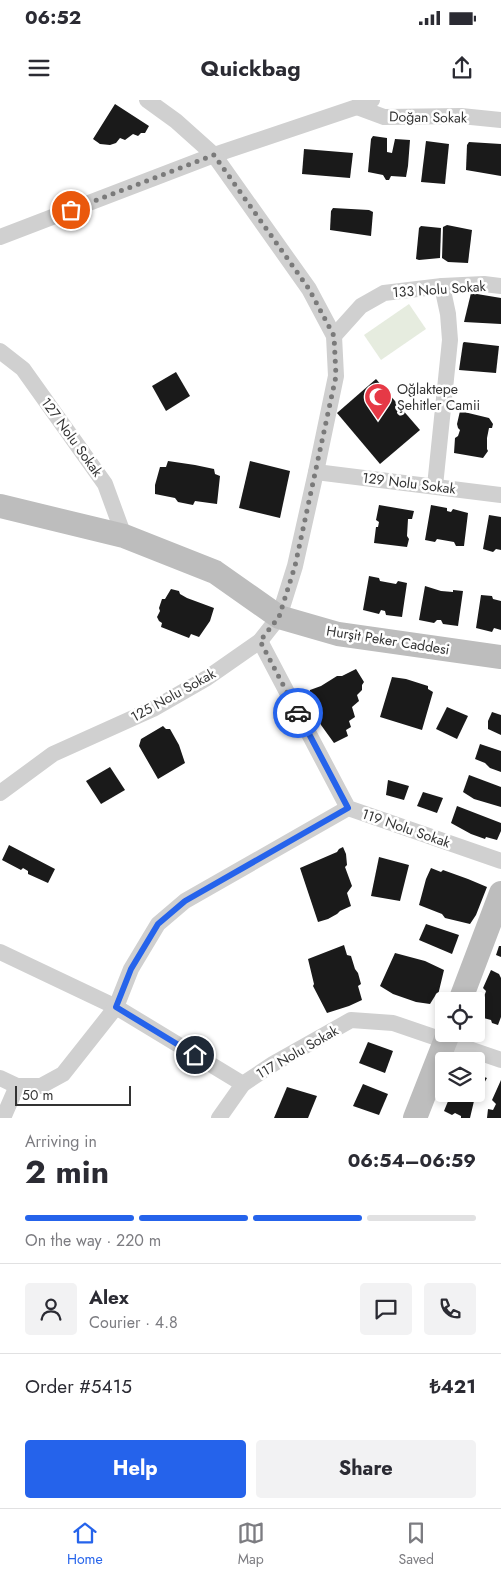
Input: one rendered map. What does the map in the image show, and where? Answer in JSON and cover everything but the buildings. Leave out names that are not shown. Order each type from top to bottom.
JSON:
[{"type":"street","points":[[147,100],[176,121],[214,155],[309,289],[334,336],[336,376],[295,566],[279,617]]},
{"type":"street","points":[[0,237],[214,155],[357,107],[372,100]]},
{"type":"street","name":"Doğan Sokak","points":[[357,107],[384,117],[461,116],[501,120]]},
{"type":"street","name":"133 Nolu Sokak","points":[[334,336],[362,306],[384,294],[442,286],[484,284],[501,286]]},
{"type":"street","points":[[435,486],[450,340],[448,314],[442,286]]},
{"type":"street","name":"127 Nolu Sokak","points":[[0,351],[23,369],[106,484],[124,536]]},
{"type":"street","name":"129 Nolu Sokak","points":[[316,472],[501,495]]},
{"type":"street","name":"Hurşit Peker Caddesi","points":[[0,506],[124,536],[215,572],[279,617],[338,634],[501,657]]},
{"type":"street","name":"125 Nolu Sokak","points":[[0,793],[53,754],[153,709],[207,678],[260,641],[279,617]]},
{"type":"street","name":"119 Nolu Sokak","points":[[260,641],[348,808],[501,861]]},
{"type":"street","points":[[0,1078],[17,1086],[41,1086],[63,1074],[116,1007],[131,969],[158,924],[185,901],[348,808]]},
{"type":"street","points":[[463,992],[501,893]]},
{"type":"street","name":"117 Nolu Sokak","points":[[0,952],[116,1007],[243,1084],[272,1064],[351,1020],[393,1023],[435,1034]]},
{"type":"street","points":[[415,1118],[445,1042]]},
{"type":"street","name":"117 Nolu Sokak","points":[[459,1042],[501,1060]]},
{"type":"street","points":[[219,1118],[243,1084]]},
{"type":"street","points":[[3,1118],[17,1086]]},
{"type":"shaded area","points":[[409,304],[426,329],[381,360],[364,335]]},
{"type":"way so far","points":[[71,210],[214,155],[309,289],[334,336],[336,376],[295,566],[279,617],[260,641],[298,713]]},
{"type":"place","name":"Oğlaktepe Şehitler Camii","points":[[378,421]]},
{"type":"route","points":[[195,1055],[116,1007],[131,969],[158,924],[185,901],[348,808],[298,713]]}]
